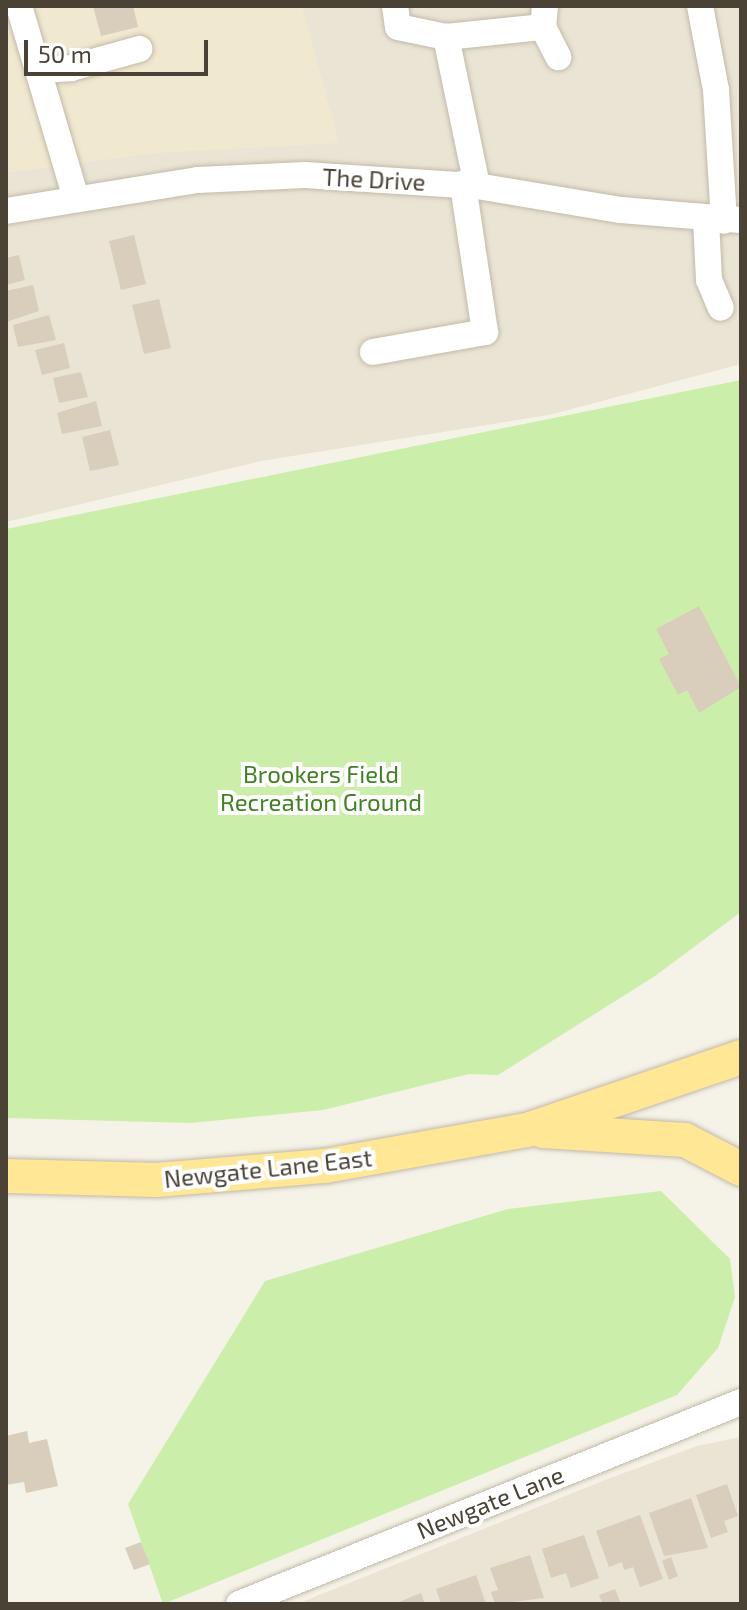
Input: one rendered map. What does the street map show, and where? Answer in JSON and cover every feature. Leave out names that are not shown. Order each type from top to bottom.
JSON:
[{"type":"main road","name":"Newgate Lane East","points":[[6,1176],[157,1180],[325,1166],[527,1130],[741,1057]]},
{"type":"main road","name":"Newgate Lane East","points":[[527,1130],[685,1140],[741,1169]]},
{"type":"street","points":[[19,6],[76,198]]},
{"type":"street","points":[[700,6],[728,89],[724,220],[709,280],[721,308]]},
{"type":"street","points":[[396,17],[446,37],[544,16],[558,57]]},
{"type":"street","points":[[373,352],[485,332],[470,185],[446,37]]},
{"type":"street","points":[[38,70],[71,68],[139,49]]},
{"type":"street","name":"The Drive","points":[[6,211],[198,180],[305,175],[470,185],[724,220]]},
{"type":"street","name":"Newgate Lane","points":[[239,1604],[741,1402]]},
{"type":"shaded area","points":[[6,6],[741,6],[741,364],[549,415],[261,461],[6,522]]},
{"type":"shaded area","points":[[6,6],[302,6],[339,143],[157,153],[6,173]]},
{"type":"shaded area","points":[[741,1437],[741,1604],[297,1604],[605,1480],[697,1446]]},
{"type":"green space","name":"Brookers Field Recreation Ground","points":[[741,380],[741,912],[655,976],[498,1075],[469,1074],[323,1110],[191,1123],[6,1118],[6,529]]},
{"type":"green space","points":[[661,1191],[730,1259],[735,1297],[718,1348],[677,1395],[163,1604],[128,1504],[265,1281],[508,1209]]},
{"type":"building","points":[[93,6],[133,6],[138,27],[101,36]]},
{"type":"building","points":[[134,235],[146,284],[121,290],[109,241]]},
{"type":"building","points":[[19,255],[25,280],[6,285],[6,258]]},
{"type":"building","points":[[33,285],[39,311],[6,322],[6,291]]},
{"type":"building","points":[[159,299],[171,348],[144,354],[132,305]]},
{"type":"building","points":[[49,315],[56,340],[18,347],[13,325]]},
{"type":"building","points":[[64,343],[70,368],[42,375],[35,350]]},
{"type":"building","points":[[81,372],[88,397],[59,403],[53,378]]},
{"type":"building","points":[[96,401],[102,426],[62,434],[57,413]]},
{"type":"building","points":[[110,430],[119,465],[90,471],[82,437]]},
{"type":"building","points":[[699,606],[741,687],[699,713],[687,690],[678,695],[659,659],[669,654],[656,629]]},
{"type":"building","points":[[27,1431],[29,1443],[47,1439],[58,1486],[26,1493],[24,1482],[6,1485],[6,1436]]},
{"type":"building","points":[[727,1484],[738,1516],[724,1521],[728,1532],[711,1538],[696,1495]]},
{"type":"building","points":[[691,1498],[708,1548],[664,1556],[649,1513]]},
{"type":"building","points":[[640,1515],[663,1579],[640,1587],[633,1567],[624,1570],[622,1562],[609,1567],[596,1531]]},
{"type":"building","points":[[584,1535],[599,1578],[571,1588],[566,1573],[551,1578],[542,1549]]},
{"type":"building","points":[[141,1542],[150,1564],[134,1570],[125,1548]]},
{"type":"building","points":[[530,1555],[544,1598],[495,1604],[491,1592],[498,1590],[490,1568]]},
{"type":"building","points":[[671,1557],[678,1576],[669,1580],[662,1561]]},
{"type":"building","points":[[476,1575],[486,1604],[441,1604],[436,1589]]},
{"type":"building","points":[[615,1589],[621,1604],[603,1604],[599,1595]]},
{"type":"building","points":[[421,1593],[425,1604],[394,1604]]}]
